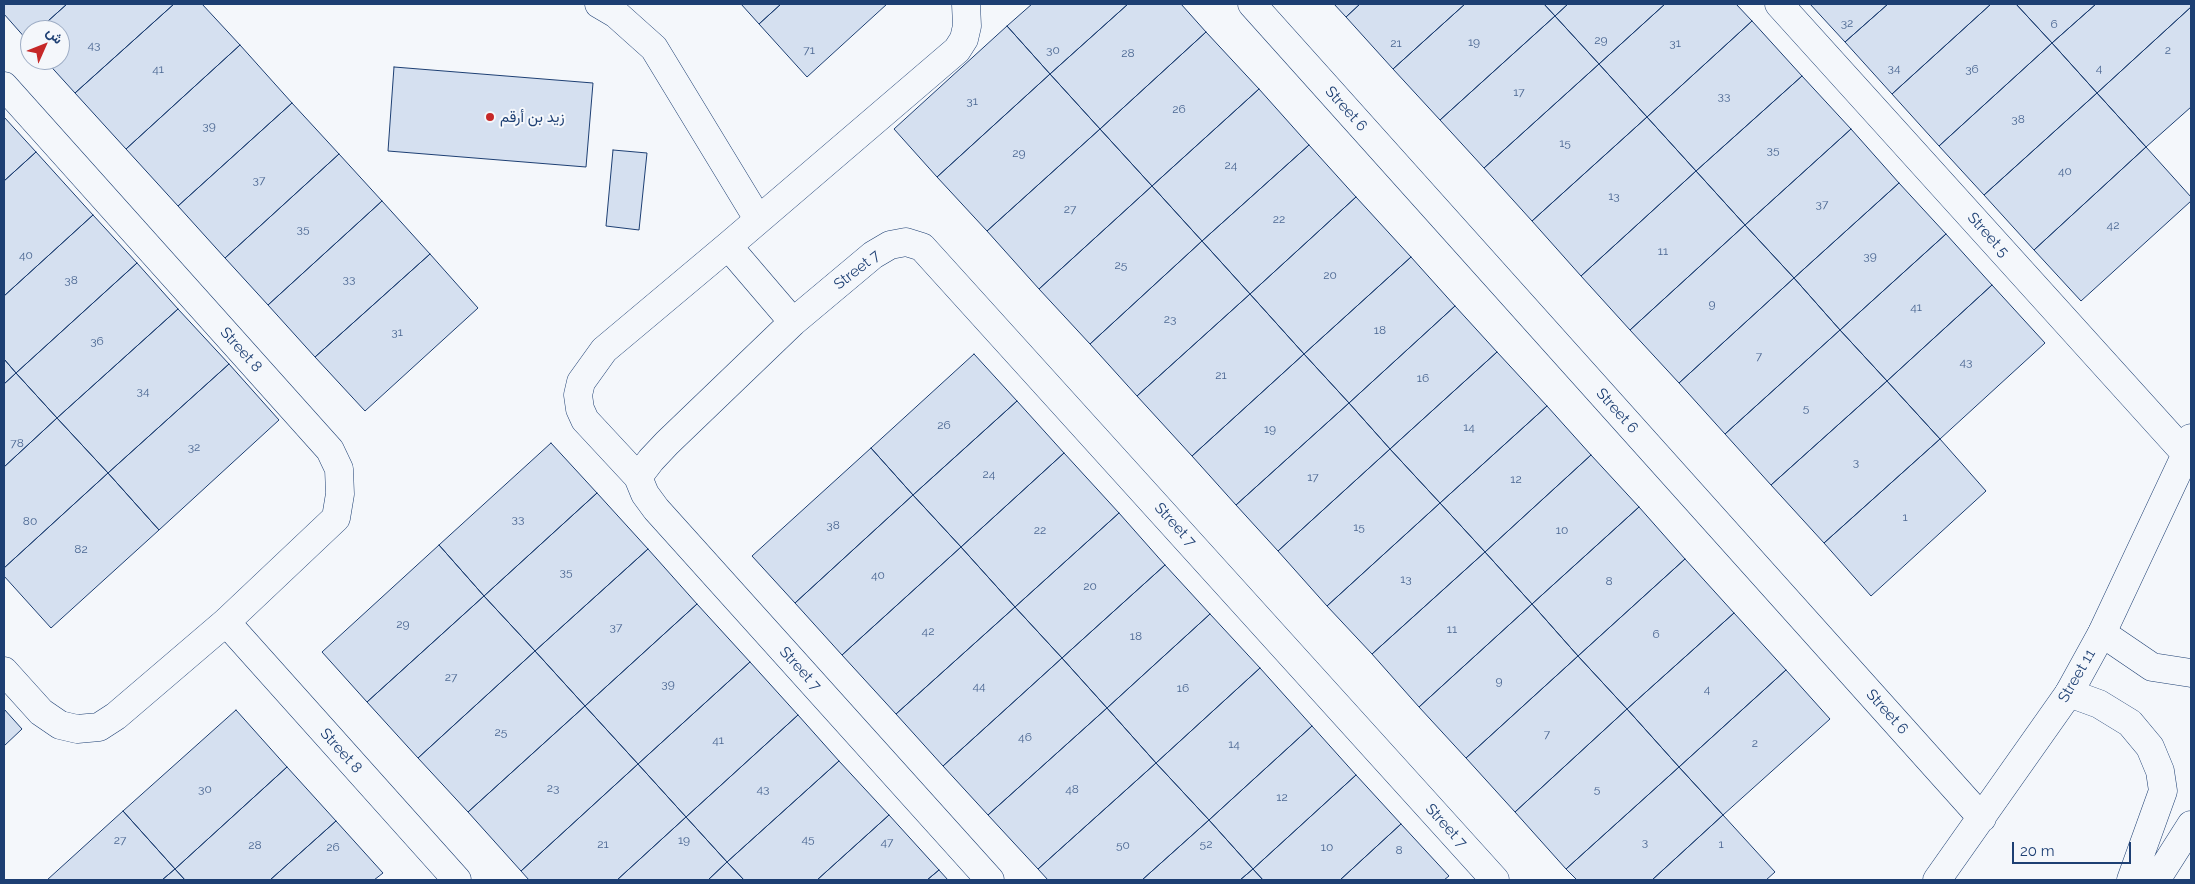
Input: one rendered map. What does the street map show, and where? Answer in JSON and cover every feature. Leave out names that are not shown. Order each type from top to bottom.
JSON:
[{"type":"street","points":[[600,4],[616,14],[654,48],[758,219]]},
{"type":"street","points":[[638,477],[585,420],[580,409],[578,395],[581,382],[604,350],[957,50],[964,39],[967,26],[966,4]]},
{"type":"street","name":"Street 6","points":[[1252,4],[1982,818]]},
{"type":"street","name":"Street 5","points":[[1779,4],[2188,446]]},
{"type":"street","name":"Street 8","points":[[4,86],[330,450],[339,469],[340,494],[336,518],[226,622],[116,716],[99,727],[77,729],[60,725],[41,712],[4,671]]},
{"type":"street","name":"Street 7","points":[[990,880],[656,509],[645,494],[638,477],[667,443],[793,322],[874,255],[890,245],[906,242],[922,247],[1495,880]]},
{"type":"street","points":[[728,246],[793,322]]},
{"type":"street","name":"Street 11","points":[[1937,880],[2070,693],[2102,632],[2188,446]]},
{"type":"street","name":"Street 8","points":[[226,622],[457,880]]},
{"type":"street","points":[[2102,632],[2152,666],[2191,673]]},
{"type":"street","points":[[2070,693],[2098,704],[2130,723],[2150,747],[2160,771],[2163,791],[2131,880]]},
{"type":"street","points":[[2156,880],[2191,825]]},
{"type":"building","points":[[4,4],[67,4],[49,20],[20,20],[20,32],[4,14]]},
{"type":"building","points":[[67,4],[174,4],[75,93],[54,70],[70,70],[70,20],[49,20]]},
{"type":"building","points":[[174,4],[202,4],[240,45],[126,149],[75,93]]},
{"type":"building","points":[[741,4],[781,4],[759,24]]},
{"type":"building","points":[[781,4],[887,4],[807,77],[759,24]]},
{"type":"building","points":[[1032,4],[1128,4],[1050,74],[1007,26]]},
{"type":"building","points":[[1128,4],[1181,4],[1206,32],[1100,129],[1050,74]]},
{"type":"building","points":[[1334,4],[1360,4],[1346,17]]},
{"type":"building","points":[[1360,4],[1465,4],[1393,69],[1346,17]]},
{"type":"building","points":[[1465,4],[1544,4],[1555,16],[1440,120],[1393,69]]},
{"type":"building","points":[[1544,4],[1568,4],[1555,16]]},
{"type":"building","points":[[1568,4],[1665,4],[1599,64],[1555,16]]},
{"type":"building","points":[[1665,4],[1736,4],[1752,21],[1647,117],[1599,64]]},
{"type":"building","points":[[1810,4],[1888,4],[1845,42]]},
{"type":"building","points":[[1888,4],[1991,4],[1892,94],[1845,42]]},
{"type":"building","points":[[1991,4],[2016,4],[2052,43],[1939,146],[1892,94]]},
{"type":"building","points":[[2016,4],[2096,4],[2052,43]]},
{"type":"building","points":[[2096,4],[2191,4],[2191,7],[2097,93],[2052,43]]},
{"type":"building","points":[[2191,7],[2191,107],[2146,147],[2097,93]]},
{"type":"building","points":[[1555,16],[1599,64],[1484,168],[1440,120]]},
{"type":"building","points":[[1752,21],[1802,76],[1696,171],[1647,117]]},
{"type":"building","points":[[1007,26],[1050,74],[937,177],[894,129]]},
{"type":"building","points":[[1206,32],[1259,89],[1152,186],[1100,129]]},
{"type":"building","points":[[2052,43],[2097,93],[1984,195],[1939,146]]},
{"type":"building","points":[[240,45],[292,103],[178,206],[126,149]]},
{"type":"building","points":[[1599,64],[1647,117],[1532,221],[1484,168]]},
{"type":"building","name":"زيد بن أرقم","points":[[394,67],[593,83],[586,167],[388,151]]},
{"type":"building","points":[[1050,74],[1100,129],[987,231],[937,177]]},
{"type":"building","points":[[1802,76],[1851,129],[1745,225],[1696,171]]},
{"type":"building","points":[[1259,89],[1309,145],[1202,241],[1152,186]]},
{"type":"building","points":[[2097,93],[2146,147],[2034,250],[1984,195]]},
{"type":"building","points":[[292,103],[339,154],[225,258],[178,206]]},
{"type":"building","points":[[4,117],[36,152],[4,181]]},
{"type":"building","points":[[1647,117],[1696,171],[1581,276],[1532,221]]},
{"type":"building","points":[[1100,129],[1152,186],[1039,289],[987,231]]},
{"type":"building","points":[[1851,129],[1899,183],[1794,278],[1745,225]]},
{"type":"building","points":[[1309,145],[1356,197],[1250,294],[1202,241]]},
{"type":"building","points":[[2146,147],[2191,197],[2191,201],[2081,301],[2034,250]]},
{"type":"building","points":[[613,150],[647,153],[639,230],[606,226]]},
{"type":"building","points":[[36,152],[93,215],[4,296],[4,181]]},
{"type":"building","points":[[339,154],[382,201],[268,305],[225,258]]},
{"type":"building","points":[[1696,171],[1745,225],[1630,330],[1581,276]]},
{"type":"building","points":[[1899,183],[1946,234],[1840,330],[1794,278]]},
{"type":"building","points":[[1152,186],[1202,241],[1090,344],[1039,289]]},
{"type":"building","points":[[1356,197],[1411,257],[1304,354],[1250,294]]},
{"type":"building","points":[[382,201],[430,254],[315,357],[268,305]]},
{"type":"building","points":[[93,215],[137,263],[16,373],[4,359],[4,296]]},
{"type":"building","points":[[1745,225],[1794,278],[1679,383],[1630,330]]},
{"type":"building","points":[[1946,234],[1992,285],[1887,381],[1840,330]]},
{"type":"building","points":[[1202,241],[1250,294],[1137,396],[1090,344]]},
{"type":"building","points":[[430,254],[478,308],[365,411],[315,357]]},
{"type":"building","points":[[1411,257],[1455,306],[1349,403],[1304,354]]},
{"type":"building","points":[[137,263],[178,309],[57,418],[16,373]]},
{"type":"building","points":[[1794,278],[1840,330],[1725,434],[1679,383]]},
{"type":"building","points":[[1992,285],[2045,343],[1940,439],[1887,381]]},
{"type":"building","points":[[1250,294],[1304,354],[1192,456],[1137,396]]},
{"type":"building","points":[[1455,306],[1497,352],[1390,449],[1349,403]]},
{"type":"building","points":[[178,309],[229,364],[108,473],[57,418]]},
{"type":"building","points":[[1840,330],[1887,381],[1771,485],[1725,434]]},
{"type":"building","points":[[1497,352],[1547,406],[1440,503],[1390,449]]},
{"type":"building","points":[[974,354],[1017,401],[913,495],[871,448]]},
{"type":"building","points":[[1304,354],[1349,403],[1236,505],[1192,456]]},
{"type":"building","points":[[4,359],[16,373],[4,384]]},
{"type":"building","points":[[229,364],[279,420],[159,530],[108,473]]},
{"type":"building","points":[[16,373],[57,418],[4,467],[4,384]]},
{"type":"building","points":[[1887,381],[1940,439],[1824,543],[1771,485]]},
{"type":"building","points":[[1017,401],[1064,453],[961,547],[913,495]]},
{"type":"building","points":[[1349,403],[1390,449],[1278,551],[1236,505]]},
{"type":"building","points":[[1547,406],[1591,455],[1485,552],[1440,503]]},
{"type":"building","points":[[57,418],[108,473],[4,568],[4,467]]},
{"type":"building","points":[[1940,439],[1986,491],[1871,596],[1824,543]]},
{"type":"building","points":[[551,443],[597,493],[484,596],[439,545]]},
{"type":"building","points":[[871,448],[913,495],[795,603],[752,556]]},
{"type":"building","points":[[1390,449],[1440,503],[1327,606],[1278,551]]},
{"type":"building","points":[[1064,453],[1119,513],[1015,607],[961,547]]},
{"type":"building","points":[[1591,455],[1639,507],[1532,604],[1485,552]]},
{"type":"building","points":[[108,473],[159,530],[51,628],[4,576],[4,568]]},
{"type":"building","points":[[597,493],[648,549],[535,651],[484,596]]},
{"type":"building","points":[[913,495],[961,547],[842,655],[795,603]]},
{"type":"building","points":[[1440,503],[1485,552],[1372,654],[1327,606]]},
{"type":"building","points":[[1639,507],[1685,559],[1578,656],[1532,604]]},
{"type":"building","points":[[1119,513],[1165,565],[1062,658],[1015,607]]},
{"type":"building","points":[[439,545],[484,596],[367,702],[322,652]]},
{"type":"building","points":[[961,547],[1015,607],[896,714],[842,655]]},
{"type":"building","points":[[648,549],[697,604],[585,706],[535,651]]},
{"type":"building","points":[[1485,552],[1532,604],[1419,707],[1372,654]]},
{"type":"building","points":[[1685,559],[1734,613],[1627,709],[1578,656]]},
{"type":"building","points":[[1165,565],[1210,614],[1107,708],[1062,658]]},
{"type":"building","points":[[484,596],[535,651],[418,758],[367,702]]},
{"type":"building","points":[[697,604],[750,662],[638,764],[585,706]]},
{"type":"building","points":[[1532,604],[1578,656],[1466,758],[1419,707]]},
{"type":"building","points":[[1015,607],[1062,658],[943,766],[896,714]]},
{"type":"building","points":[[1734,613],[1786,670],[1679,767],[1627,709]]},
{"type":"building","points":[[1210,614],[1260,668],[1156,763],[1107,708]]},
{"type":"building","points":[[535,651],[585,706],[468,812],[418,758]]},
{"type":"building","points":[[1578,656],[1627,709],[1515,812],[1466,758]]},
{"type":"building","points":[[1062,658],[1107,708],[988,815],[943,766]]},
{"type":"building","points":[[750,662],[798,715],[686,817],[638,764]]},
{"type":"building","points":[[1260,668],[1312,726],[1209,820],[1156,763]]},
{"type":"building","points":[[1786,670],[1830,719],[1723,815],[1679,767]]},
{"type":"building","points":[[585,706],[638,764],[521,871],[468,812]]},
{"type":"building","points":[[1107,708],[1156,763],[1038,869],[988,815]]},
{"type":"building","points":[[4,709],[22,729],[4,746]]},
{"type":"building","points":[[1627,709],[1679,767],[1566,869],[1515,812]]},
{"type":"building","points":[[236,710],[287,767],[175,869],[123,811]]},
{"type":"building","points":[[798,715],[839,761],[727,862],[686,817]]},
{"type":"building","points":[[1312,726],[1356,775],[1253,869],[1209,820]]},
{"type":"building","points":[[839,761],[889,815],[817,880],[744,880],[727,862]]},
{"type":"building","points":[[1156,763],[1209,820],[1142,880],[1048,880],[1038,869]]},
{"type":"building","points":[[638,764],[686,817],[617,880],[529,880],[521,871]]},
{"type":"building","points":[[287,767],[336,821],[270,880],[185,880],[175,869]]},
{"type":"building","points":[[1679,767],[1723,815],[1652,880],[1577,880],[1566,869]]},
{"type":"building","points":[[1356,775],[1401,824],[1340,880],[1263,880],[1253,869]]},
{"type":"building","points":[[123,811],[175,869],[162,880],[47,880]]},
{"type":"building","points":[[889,815],[939,870],[927,880],[817,880]]},
{"type":"building","points":[[1723,815],[1775,872],[1766,880],[1652,880]]},
{"type":"building","points":[[686,817],[727,862],[708,880],[617,880]]},
{"type":"building","points":[[1209,820],[1253,869],[1240,880],[1142,880]]},
{"type":"building","points":[[336,821],[383,873],[374,880],[270,880]]},
{"type":"building","points":[[1401,824],[1449,876],[1444,880],[1340,880]]},
{"type":"building","points":[[727,862],[744,880],[708,880]]},
{"type":"building","points":[[175,869],[185,880],[162,880]]},
{"type":"building","points":[[1253,869],[1263,880],[1240,880]]},
{"type":"building","points":[[939,870],[948,880],[927,880]]},
{"type":"place","name":"زيد بن أرقم","points":[[490,117]]}]
